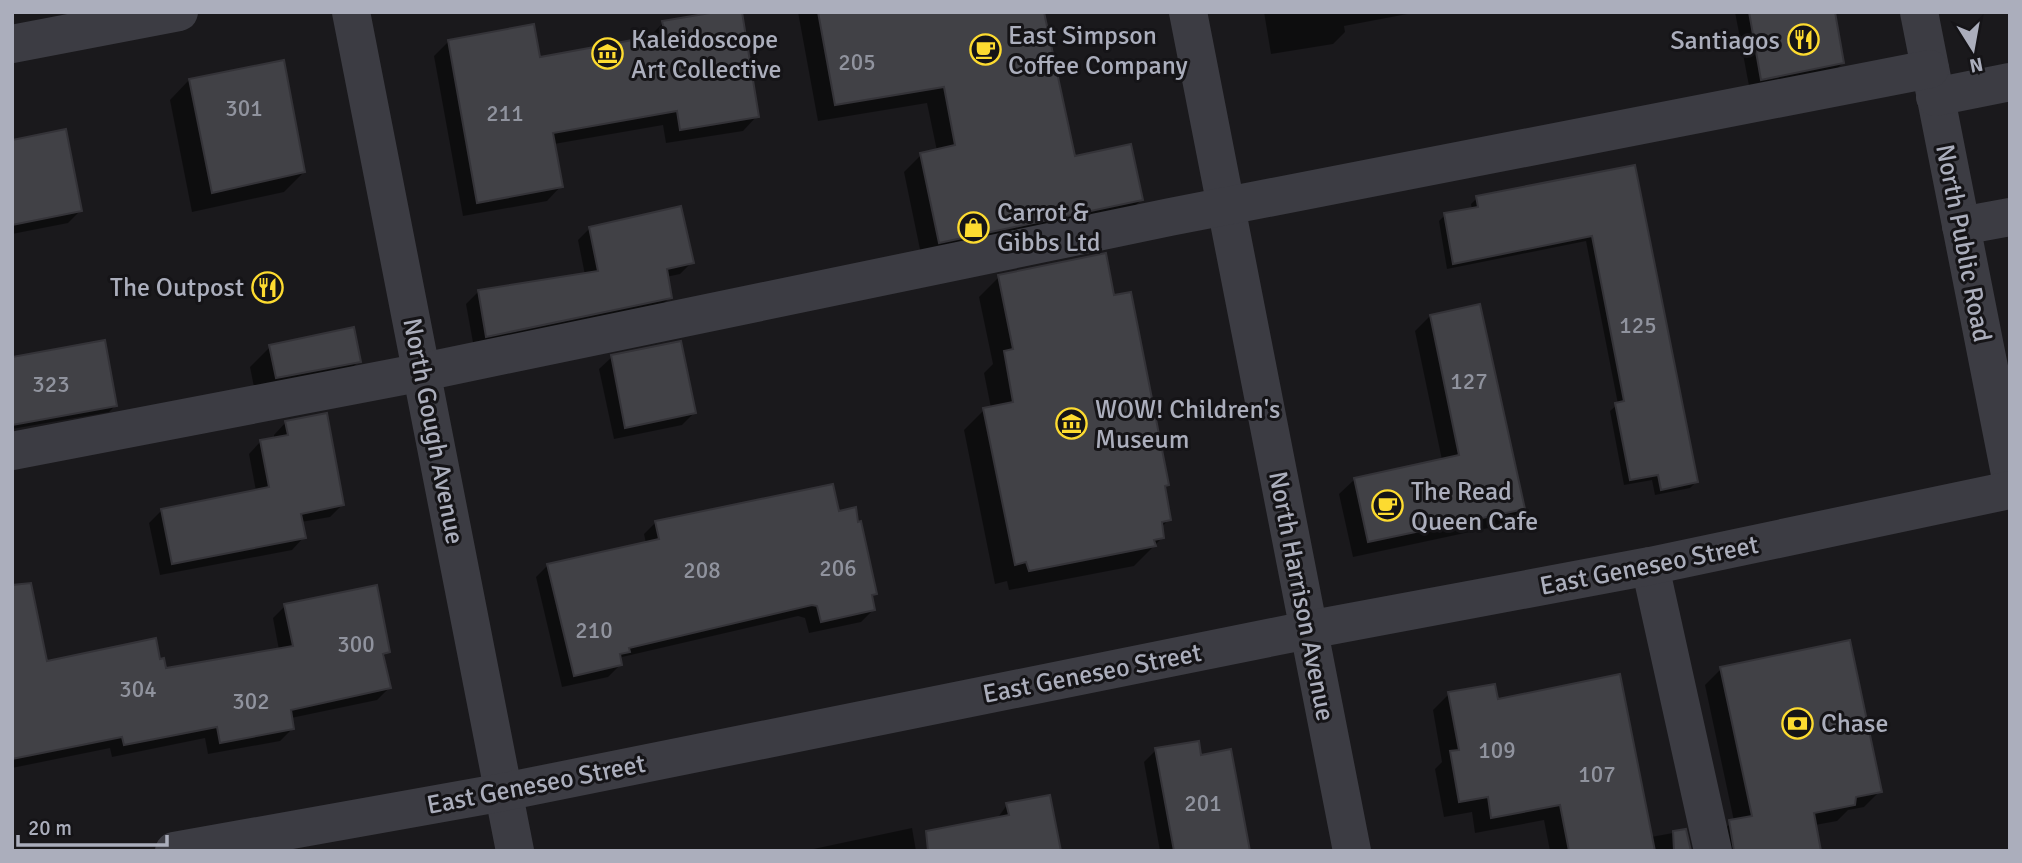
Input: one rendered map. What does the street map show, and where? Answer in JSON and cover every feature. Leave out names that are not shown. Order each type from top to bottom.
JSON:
[{"type":"street","points":[[12,44],[179,12]]},
{"type":"street","name":"North Gough Avenue","points":[[351,12],[515,851]]},
{"type":"street","name":"North Harrison Avenue","points":[[1188,12],[1352,851]]},
{"type":"street","name":"North Public Road","points":[[1919,12],[2010,474]]},
{"type":"street","points":[[12,451],[423,372],[1227,205],[1932,83],[2010,82]]},
{"type":"street","points":[[1961,226],[2010,217]]},
{"type":"street","name":"East Geneseo Street","points":[[174,851],[504,792],[1308,630],[1650,566],[2010,490]]},
{"type":"street","points":[[1650,566],[1713,851]]},
{"type":"building","points":[[716,12],[742,12],[759,117],[680,130],[677,111],[553,133],[563,187],[477,203],[448,40],[534,24],[540,57],[665,34],[662,21]]},
{"type":"building","points":[[818,12],[1044,12],[1075,156],[1131,144],[1143,200],[939,243],[920,153],[955,145],[944,87],[835,105]]},
{"type":"building","points":[[1749,12],[1835,12],[1844,63],[1761,80]]},
{"type":"building","points":[[284,60],[305,172],[212,193],[189,79]]},
{"type":"building","points":[[66,129],[82,211],[12,225],[12,140]]},
{"type":"building","points":[[1635,165],[1698,482],[1661,490],[1658,475],[1630,480],[1615,403],[1624,401],[1592,236],[1453,264],[1444,213],[1478,207],[1476,196]]},
{"type":"building","points":[[681,206],[694,263],[667,269],[672,298],[486,337],[478,290],[598,271],[589,227]]},
{"type":"building","name":"WOW! Children's Museum","points":[[1106,253],[1114,295],[1131,292],[1169,485],[1165,486],[1171,520],[1162,522],[1164,538],[1154,540],[1156,546],[1029,571],[1026,562],[1015,565],[983,408],[1013,402],[1004,351],[1013,349],[998,275]]},
{"type":"building","points":[[1480,304],[1525,509],[1368,542],[1354,478],[1459,455],[1430,315]]},
{"type":"building","points":[[354,327],[361,362],[276,378],[269,345]]},
{"type":"building","points":[[105,340],[117,406],[12,425],[12,357]]},
{"type":"building","points":[[681,341],[696,413],[625,428],[611,355]]},
{"type":"building","points":[[327,413],[344,505],[301,514],[306,538],[172,564],[161,509],[269,487],[260,440],[288,435],[285,421]]},
{"type":"building","points":[[833,484],[839,511],[856,507],[858,522],[861,521],[877,594],[872,595],[875,610],[821,622],[817,606],[812,605],[629,648],[630,652],[620,654],[622,665],[574,676],[547,564],[659,539],[655,521]]},
{"type":"building","points":[[31,583],[47,661],[156,638],[160,659],[164,658],[166,668],[293,646],[284,604],[377,585],[390,652],[383,654],[391,688],[291,710],[294,729],[220,743],[217,727],[124,745],[122,737],[12,759],[12,585]]},
{"type":"building","points":[[1850,640],[1882,792],[1856,797],[1855,805],[1814,813],[1821,851],[1734,851],[1729,820],[1752,816],[1720,667]]},
{"type":"building","points":[[1620,674],[1655,851],[1569,851],[1560,805],[1491,818],[1488,797],[1459,802],[1450,751],[1459,750],[1448,692],[1495,684],[1498,699]]},
{"type":"building","points":[[1199,741],[1201,755],[1231,749],[1250,851],[1174,851],[1155,748]]},
{"type":"building","points":[[1050,795],[1061,851],[928,851],[926,831],[1009,815],[1006,803]]},
{"type":"building","points":[[1686,829],[1691,851],[1674,851],[1673,831]]},
{"type":"place","name":"Santiagos","points":[[1803,40]]},
{"type":"place","name":"East Simpson Coffee Company","points":[[985,50]]},
{"type":"place","name":"Kaleidoscope Art Collective","points":[[608,54]]},
{"type":"place","name":"Carrot & Gibbs Ltd","points":[[974,227]]},
{"type":"place","name":"The Outpost","points":[[267,287]]},
{"type":"place","name":"WOW! Children's Museum","points":[[1072,424]]},
{"type":"place","name":"The Read Queen Cafe","points":[[1388,506]]},
{"type":"place","name":"Chase","points":[[1798,723]]}]
